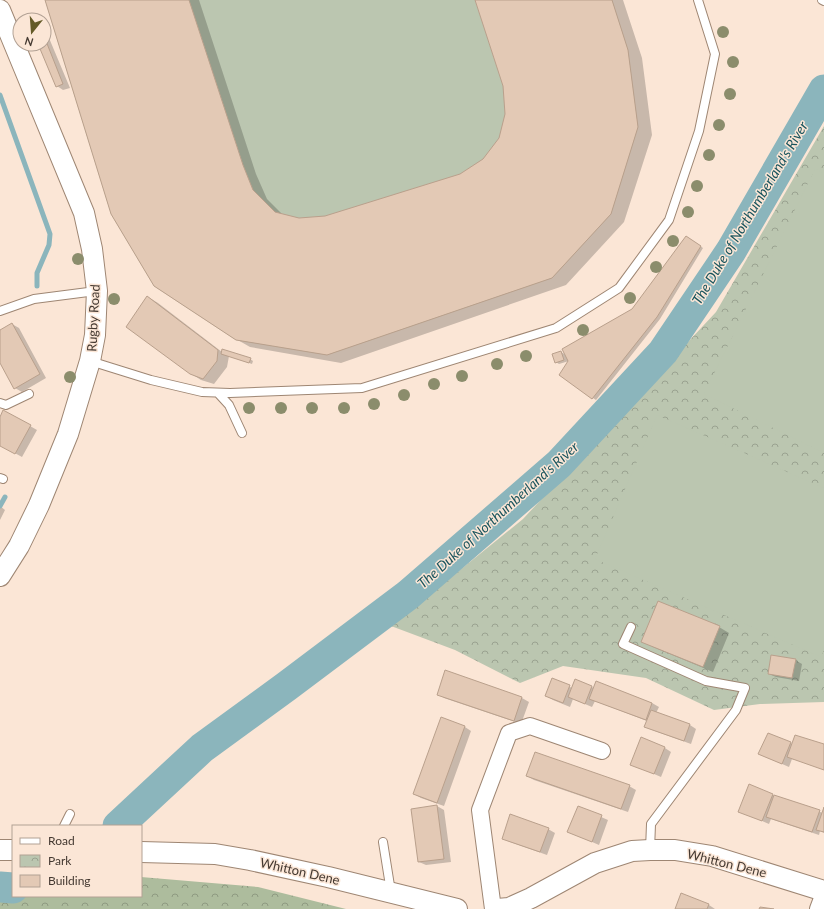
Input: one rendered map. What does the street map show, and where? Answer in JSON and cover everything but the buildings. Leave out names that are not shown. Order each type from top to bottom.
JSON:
[{"type":"street","name":"Rugby Road","points":[[0,10],[84,213],[92,249],[97,291],[95,335],[90,361],[68,434],[39,505],[19,546],[0,576]]},
{"type":"street","points":[[493,909],[480,810],[509,733],[530,726],[602,752]]},
{"type":"street","points":[[0,850],[12,850]]},
{"type":"street","name":"Whitton Dene","points":[[497,909],[509,908],[531,898],[595,863],[632,851],[650,850],[675,850],[712,856],[824,892]]},
{"type":"street","name":"Whitton Dene","points":[[142,852],[215,854],[250,860],[391,892],[457,909]]},
{"type":"street","points":[[818,909],[824,892]]},
{"type":"lane","points":[[90,361],[151,380],[202,392],[218,393],[362,388],[556,328],[619,288],[669,220],[699,131],[715,54],[698,0]]},
{"type":"lane","points":[[0,311],[34,299],[97,291]]},
{"type":"lane","points":[[218,393],[229,405],[242,432]]},
{"type":"lane","points":[[0,403],[6,405],[29,394]]},
{"type":"lane","points":[[631,626],[623,644],[706,681],[745,688],[736,710],[651,824],[650,850]]},
{"type":"lane","points":[[64,825],[70,814]]},
{"type":"lane","points":[[383,842],[391,892]]},
{"type":"green space","points":[[45,0],[612,0],[628,50],[638,127],[611,214],[552,278],[327,355],[236,340],[154,286],[111,214],[52,23],[52,12],[49,12]]},
{"type":"green space","points":[[824,126],[824,702],[760,704],[714,710],[646,678],[563,666],[520,683],[455,650],[391,626],[523,519],[716,312]]},
{"type":"green space","points":[[815,169],[824,173],[824,453],[704,394]]},
{"type":"green space","points":[[657,415],[824,488],[824,650],[821,657],[595,559]]},
{"type":"green space","points":[[142,877],[258,887],[346,909],[0,909],[0,879],[12,878],[12,897],[142,897]]},
{"type":"waterway","name":"The Duke of Northumberland's River","points":[[119,825],[202,748],[408,595],[559,464],[663,352],[731,251],[824,90]]},
{"type":"waterway","points":[[0,95],[50,234],[49,245],[37,273],[37,286]]},
{"type":"waterway","points":[[0,506],[5,497]]},
{"type":"waterway","name":"The Duke of Northumberland's River","points":[[0,887],[12,888]]}]
